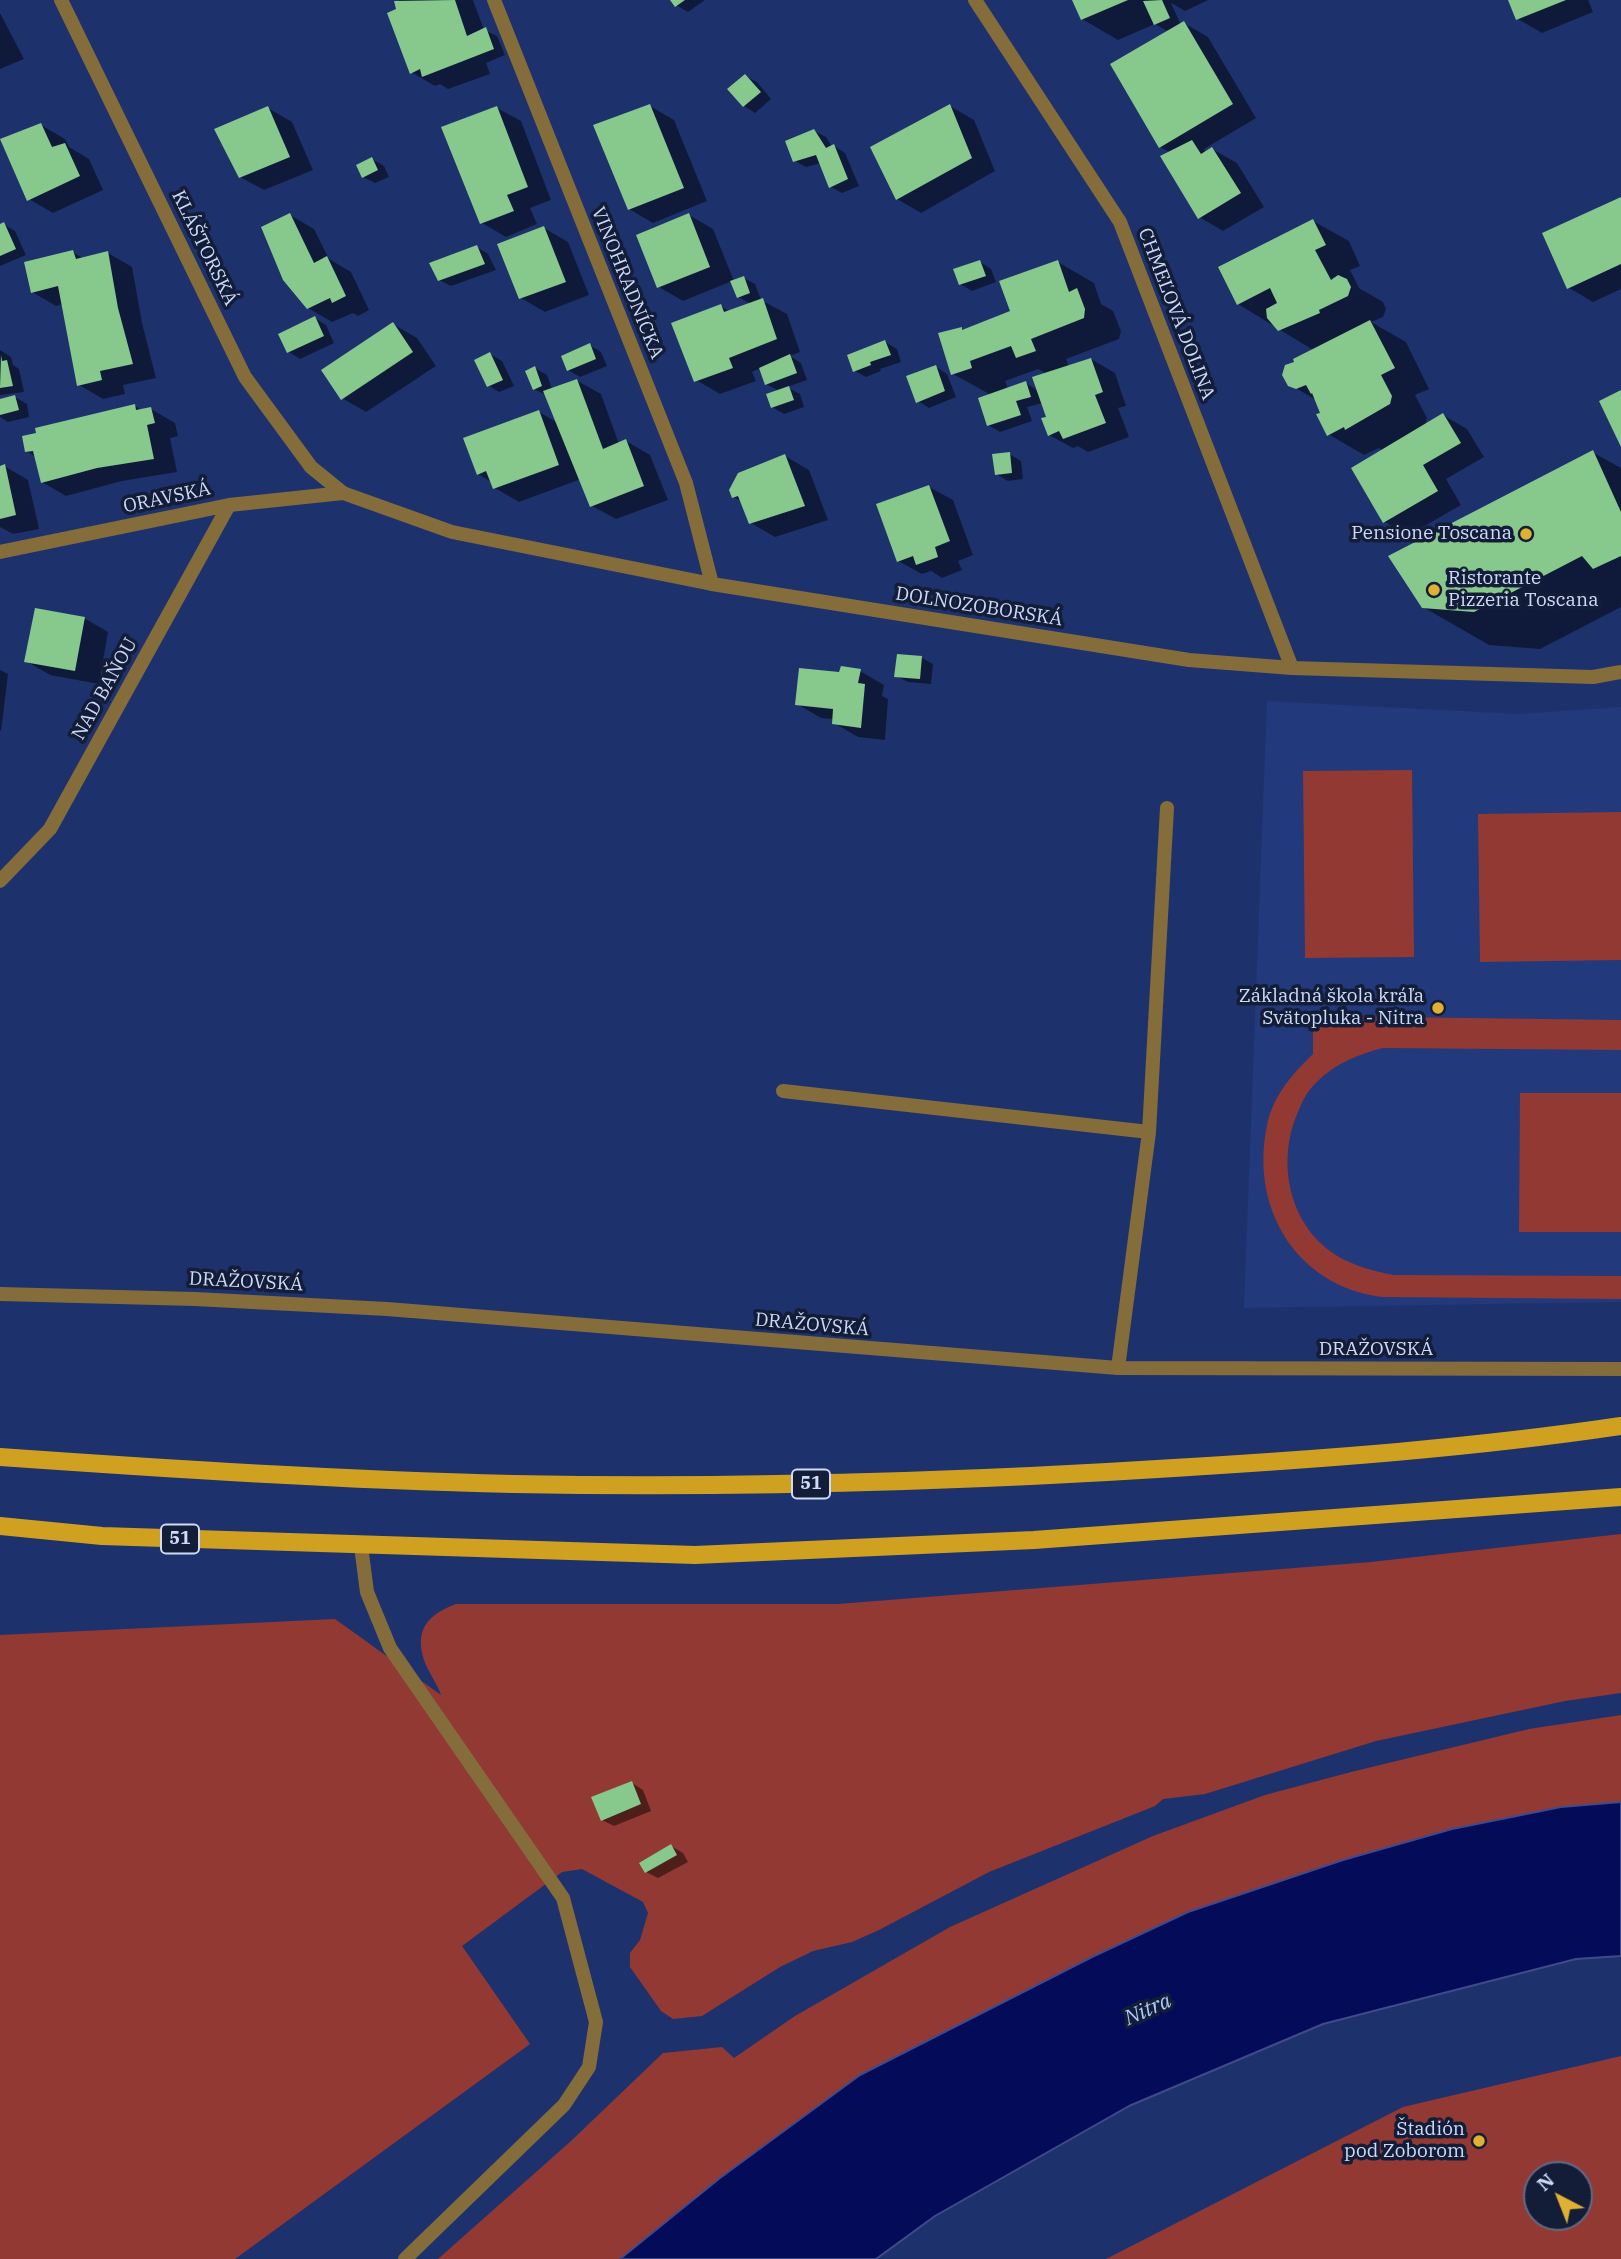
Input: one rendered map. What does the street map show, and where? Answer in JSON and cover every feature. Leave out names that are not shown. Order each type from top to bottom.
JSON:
[{"type":"main road","name":"51","points":[[0,1457],[267,1475],[487,1483],[788,1485],[1050,1476],[1327,1459],[1621,1426]]},
{"type":"main road","name":"51","points":[[0,1526],[102,1536],[695,1555],[1034,1540],[1621,1497]]},
{"type":"street","name":"KLÁŠTORSKÁ","points":[[61,0],[245,377],[311,467],[343,493]]},
{"type":"street","name":"VINOHRADNÍCKA","points":[[494,0],[686,483],[712,584]]},
{"type":"street","name":"CHMEĽOVÁ DOLINA","points":[[975,0],[1120,222],[1292,668]]},
{"type":"street","name":"ORAVSKÁ","points":[[0,552],[229,505],[343,493]]},
{"type":"street","name":"DOLNOZOBORSKÁ","points":[[343,493],[452,532],[712,584],[1189,660],[1292,668],[1593,677],[1621,672]]},
{"type":"street","name":"NAD BAŇOU","points":[[0,881],[50,829],[229,505]]},
{"type":"street","points":[[1118,1368],[1149,1132],[1167,808]]},
{"type":"street","points":[[783,1091],[1149,1132]]},
{"type":"street","name":"DRAŽOVSKÁ","points":[[0,1294],[195,1299],[387,1309],[1118,1368],[1621,1369]]},
{"type":"street","points":[[361,1546],[367,1592],[390,1648],[563,1898],[586,1976],[596,2022],[589,2067],[564,2105],[405,2259]]},
{"type":"shaded area","name":"Základná škola kráľa Svätopluka - Nitra","points":[[1267,701],[1518,714],[1621,707],[1621,1302],[1244,1308]]},
{"type":"shaded area","points":[[1412,770],[1414,957],[1305,958],[1303,771]]},
{"type":"shaded area","points":[[1621,812],[1621,960],[1480,962],[1478,814]]},
{"type":"shaded area","points":[[1313,1016],[1621,1020],[1621,1050],[1383,1048],[1354,1058],[1328,1072],[1305,1096],[1291,1133],[1288,1171],[1297,1209],[1306,1226],[1318,1241],[1334,1254],[1356,1265],[1394,1275],[1621,1276],[1621,1299],[1382,1297],[1351,1290],[1324,1277],[1302,1258],[1284,1236],[1272,1210],[1265,1182],[1264,1152],[1268,1121],[1275,1102],[1292,1076],[1313,1054]]},
{"type":"shaded area","points":[[1520,1093],[1621,1093],[1621,1232],[1519,1232]]},
{"type":"shaded area","points":[[1621,1534],[1621,1693],[1565,1701],[1376,1741],[1205,1794],[1163,1799],[1155,1806],[989,1872],[852,1942],[813,1951],[780,1967],[702,2016],[673,2019],[661,2011],[630,1967],[630,1953],[640,1940],[648,1913],[643,1902],[582,1869],[562,1872],[462,1946],[530,2044],[235,2259],[0,2259],[0,1635],[335,1619],[441,1695],[424,1660],[421,1640],[431,1618],[456,1604],[838,1604],[1371,1562]]},
{"type":"shaded area","points":[[1621,1715],[1621,1802],[1561,1807],[1452,1829],[1343,1860],[1188,1912],[860,2075],[720,2178],[620,2259],[438,2259],[571,2141],[663,2053],[722,2047],[734,2058],[795,2016],[950,1927],[1153,1836],[1265,1795],[1529,1729]]},
{"type":"shaded area","name":"Štadión pod Zoborom","points":[[1621,2056],[1621,2259],[1106,2259],[1403,2107]]},
{"type":"water","name":"Nitra","points":[[1621,1802],[1621,1956],[1576,1959],[1323,2024],[1129,2106],[935,2216],[876,2259],[620,2259],[720,2178],[860,2075],[1092,1957],[1188,1912],[1343,1860],[1452,1829],[1561,1807]]},
{"type":"building","points":[[455,0],[467,36],[486,27],[494,49],[422,77],[420,69],[410,74],[387,13],[396,9],[394,1]]},
{"type":"building","points":[[670,0],[685,0],[675,7]]},
{"type":"building","points":[[1072,0],[1128,0],[1081,20]]},
{"type":"building","points":[[1162,0],[1170,18],[1154,25],[1143,1]]},
{"type":"building","points":[[1508,0],[1566,0],[1516,20]]},
{"type":"building","points":[[1184,21],[1233,104],[1159,148],[1110,64]]},
{"type":"building","points":[[745,74],[761,92],[743,107],[727,89]]},
{"type":"building","points":[[650,104],[684,188],[628,210],[593,125]]},
{"type":"building","points":[[950,104],[972,158],[896,200],[870,147]]},
{"type":"building","points":[[268,106],[290,157],[239,178],[214,129]]},
{"type":"building","points":[[497,106],[528,187],[507,195],[514,211],[480,224],[441,127]]},
{"type":"building","points":[[41,123],[52,147],[65,143],[80,176],[27,201],[0,139]]},
{"type":"building","points":[[814,129],[826,148],[834,144],[848,179],[829,188],[816,155],[793,162],[785,141]]},
{"type":"building","points":[[1192,140],[1201,154],[1212,147],[1241,193],[1198,219],[1160,156]]},
{"type":"building","points":[[372,157],[378,170],[362,178],[356,165]]},
{"type":"building","points":[[1621,197],[1621,264],[1567,289],[1542,233]]},
{"type":"building","points":[[290,213],[314,263],[327,256],[346,296],[332,303],[330,298],[307,309],[283,280],[261,227]]},
{"type":"building","points":[[689,213],[710,267],[657,288],[636,235]]},
{"type":"building","points":[[1313,219],[1326,245],[1315,250],[1331,280],[1338,275],[1347,279],[1351,287],[1348,296],[1319,310],[1320,313],[1278,331],[1267,318],[1266,309],[1277,303],[1270,288],[1237,305],[1218,267]]},
{"type":"building","points":[[4,222],[16,249],[0,256],[0,224]]},
{"type":"building","points":[[544,226],[566,282],[519,299],[497,244]]},
{"type":"building","points":[[477,245],[485,264],[438,281],[429,263]]},
{"type":"building","points":[[73,250],[76,259],[108,251],[118,308],[133,364],[100,371],[102,380],[77,386],[58,286],[31,293],[24,262]]},
{"type":"building","points":[[980,260],[986,276],[959,285],[953,269]]},
{"type":"building","points":[[1058,260],[1069,292],[1077,288],[1085,309],[1084,318],[1031,339],[1036,351],[1016,358],[1011,346],[970,361],[972,368],[951,375],[938,333],[962,327],[962,330],[1010,311],[999,281]]},
{"type":"building","points":[[744,276],[750,293],[737,298],[730,281]]},
{"type":"building","points":[[763,298],[777,339],[729,358],[733,368],[694,382],[671,323],[721,304],[724,312]]},
{"type":"building","points":[[315,316],[324,336],[287,353],[278,334]]},
{"type":"building","points":[[1370,320],[1395,368],[1381,375],[1392,396],[1390,404],[1345,430],[1344,427],[1327,436],[1316,414],[1320,413],[1312,393],[1306,385],[1296,389],[1288,386],[1282,375],[1285,365]]},
{"type":"building","points":[[393,322],[413,352],[341,400],[321,370]]},
{"type":"building","points":[[885,340],[891,355],[870,362],[871,365],[853,372],[847,355]]},
{"type":"building","points":[[590,343],[596,359],[567,371],[561,356]]},
{"type":"building","points":[[490,352],[503,380],[487,387],[474,360]]},
{"type":"building","points":[[790,354],[797,373],[765,385],[759,368]]},
{"type":"building","points":[[1,355],[2,361],[7,360],[13,386],[0,388]]},
{"type":"building","points":[[1091,358],[1103,392],[1095,395],[1106,423],[1063,439],[1059,431],[1048,436],[1041,418],[1046,417],[1032,377]]},
{"type":"building","points":[[936,365],[945,391],[916,403],[906,376]]},
{"type":"building","points":[[535,366],[542,386],[533,390],[525,371]]},
{"type":"building","points":[[577,379],[603,449],[626,439],[644,486],[590,507],[543,391]]},
{"type":"building","points":[[1026,381],[1031,397],[1016,401],[1021,415],[987,426],[978,398]]},
{"type":"building","points":[[789,386],[794,400],[771,408],[766,394]]},
{"type":"building","points":[[1621,390],[1621,447],[1599,401]]},
{"type":"building","points":[[15,395],[19,410],[0,415],[0,399]]},
{"type":"building","points":[[135,404],[136,410],[151,407],[155,423],[147,425],[154,459],[97,468],[41,483],[33,451],[25,452],[22,436],[36,433],[35,428]]},
{"type":"building","points":[[539,410],[559,465],[493,489],[486,471],[477,475],[463,438]]},
{"type":"building","points":[[1443,413],[1461,443],[1423,465],[1438,491],[1383,523],[1351,468]]},
{"type":"building","name":"Pensione Toscana","points":[[1593,450],[1621,512],[1621,556],[1593,569],[1582,556],[1474,612],[1422,608],[1388,556]]},
{"type":"building","points":[[1010,452],[1012,473],[995,475],[992,454]]},
{"type":"building","points":[[785,454],[805,506],[749,524],[738,496],[732,498],[729,490],[738,473]]},
{"type":"building","points":[[5,464],[16,515],[0,519],[0,466]]},
{"type":"building","points":[[929,485],[950,541],[935,547],[938,557],[916,565],[913,556],[897,562],[876,504]]},
{"type":"building","points":[[35,608],[85,617],[75,671],[24,662]]},
{"type":"building","points":[[897,654],[922,656],[920,679],[894,677]]},
{"type":"building","points":[[841,666],[861,669],[858,683],[865,684],[861,728],[832,724],[833,709],[795,705],[799,668],[839,672]]},
{"type":"building","points":[[632,1781],[641,1804],[601,1821],[591,1797]]},
{"type":"building","points":[[671,1844],[677,1855],[645,1873],[639,1863]]},
{"type":"place","name":"Pensione Toscana","points":[[1526,534]]},
{"type":"place","name":"Ristorante Pizzeria Toscana","points":[[1434,590]]},
{"type":"place","name":"Základná škola kráľa Svätopluka - Nitra","points":[[1438,1008]]},
{"type":"place","name":"Štadión pod Zoborom","points":[[1479,2141]]}]
